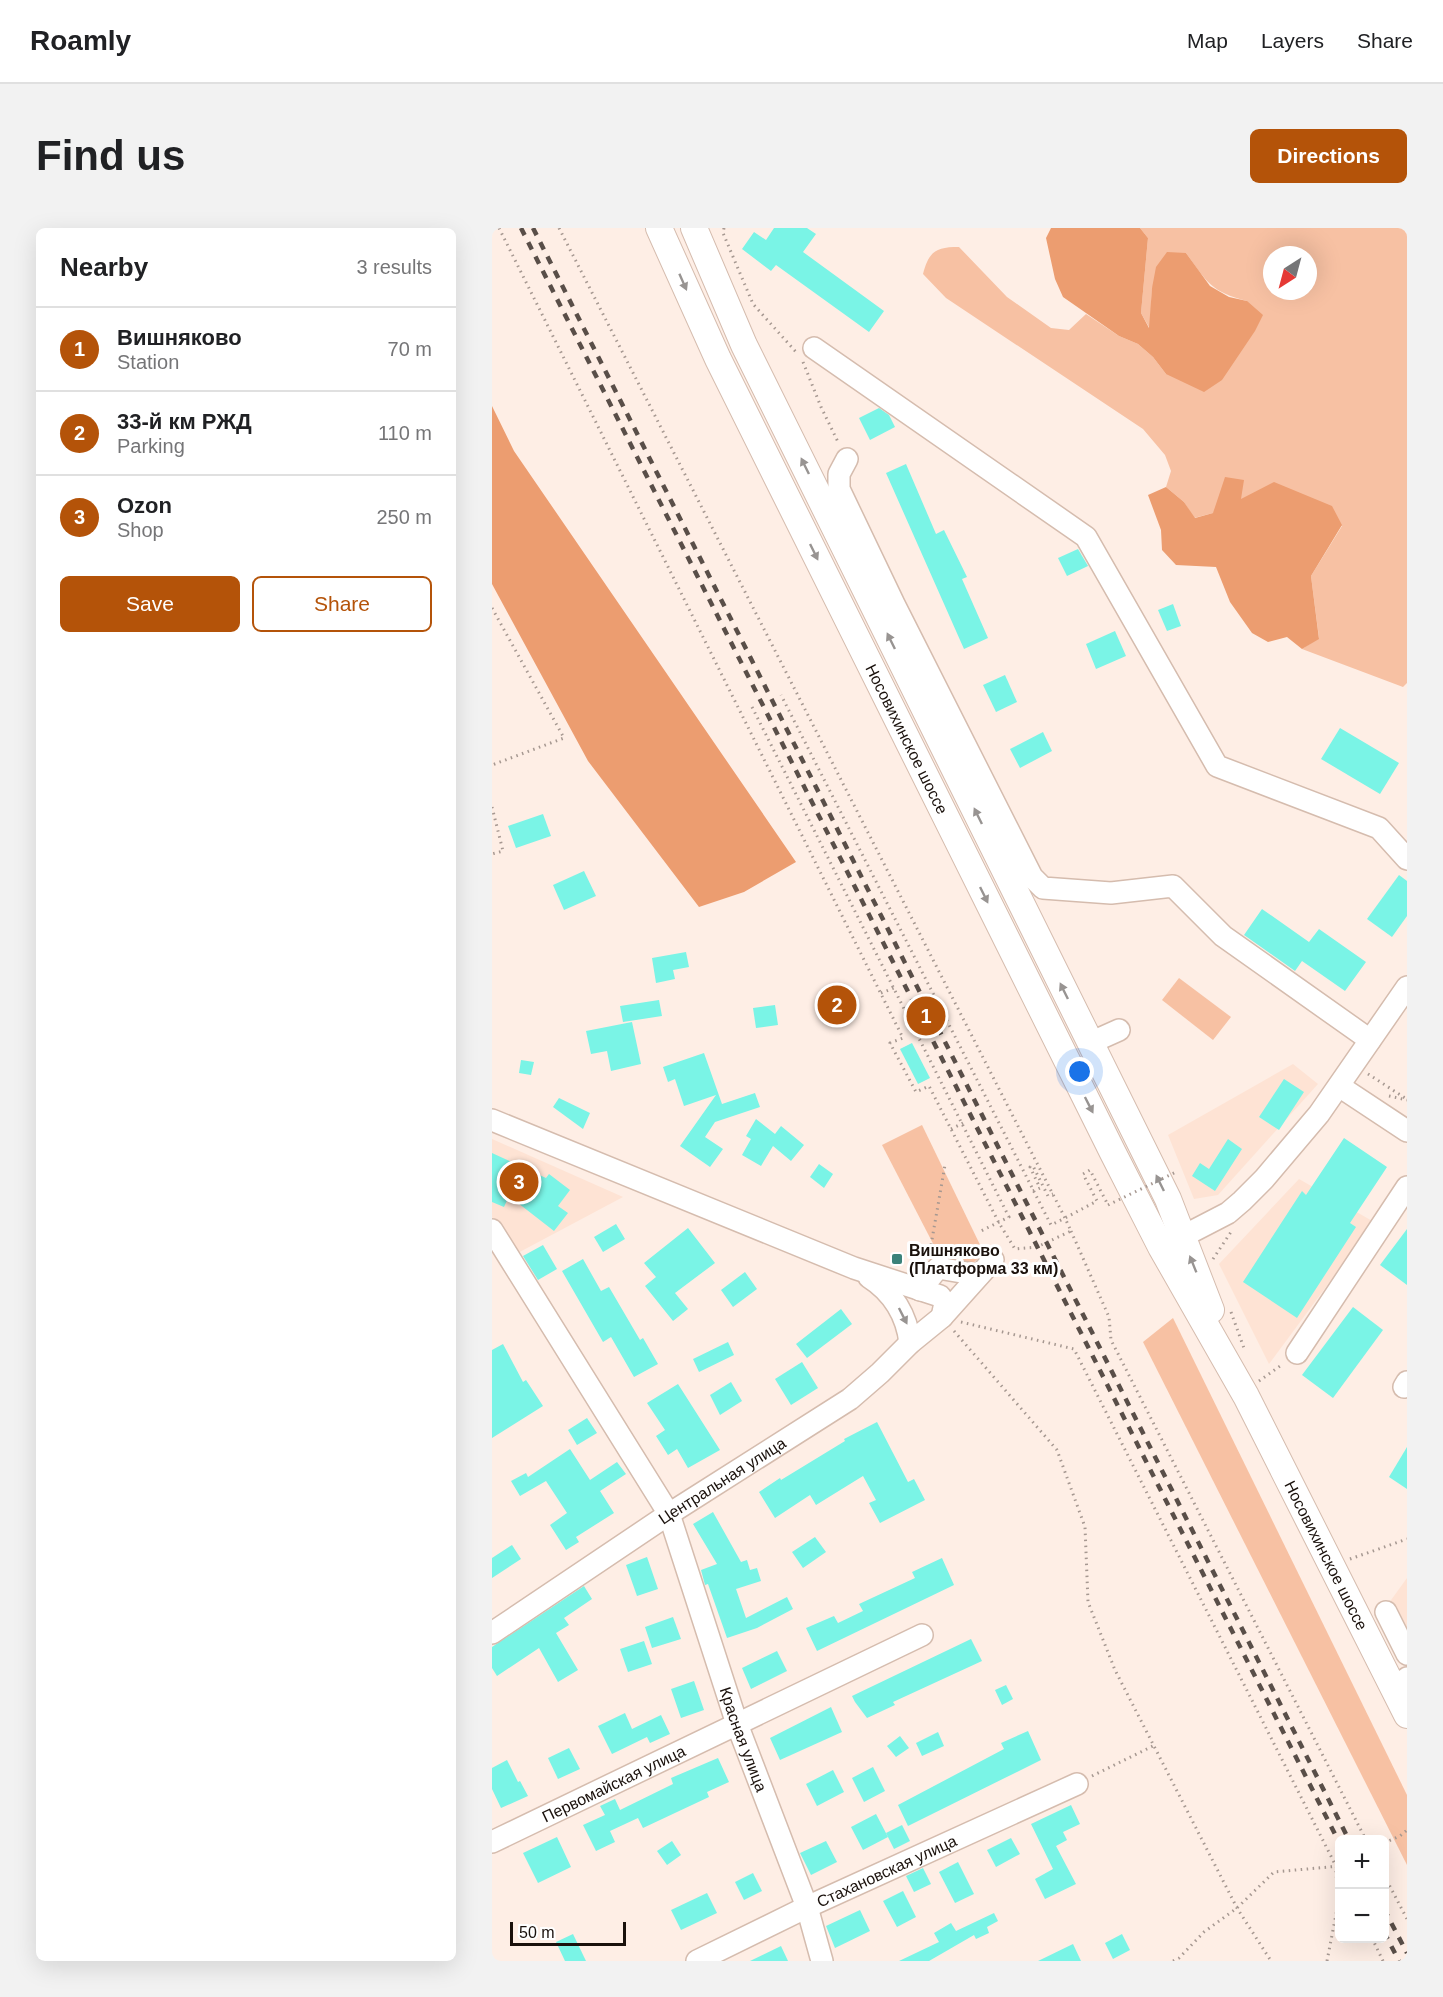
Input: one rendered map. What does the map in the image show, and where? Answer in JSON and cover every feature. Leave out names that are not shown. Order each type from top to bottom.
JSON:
[{"type":"main road","name":"Носовихинское шоссе","points":[[659,228],[718,359],[1172,1242],[1252,1389],[1404,1698]]},
{"type":"main road","name":"Носовихинское шоссе","points":[[694,228],[744,345],[1168,1199],[1172,1242]]},
{"type":"street","points":[[814,348],[1086,537],[1217,766],[1379,828],[1407,860]]},
{"type":"street","points":[[847,459],[839,474],[839,489],[894,604],[1032,877],[1043,888],[1111,894],[1173,886],[1222,936],[1370,1040]]},
{"type":"street","points":[[1172,1242],[1228,1213],[1242,1201],[1292,1146],[1339,1086],[1407,987]]},
{"type":"street","points":[[1090,1043],[1119,1030]]},
{"type":"street","points":[[1339,1086],[1407,1131]]},
{"type":"street","points":[[492,1120],[854,1268],[920,1290],[941,1307]]},
{"type":"street","points":[[1298,1353],[1407,1187]]},
{"type":"street","name":"Красная улица","points":[[492,1230],[669,1514],[736,1725],[807,1908],[822,1961]]},
{"type":"street","points":[[854,1268],[876,1281],[896,1303],[908,1326],[910,1343]]},
{"type":"street","name":"Центральная улица","points":[[492,1633],[669,1514],[850,1399],[910,1343],[941,1307],[986,1268],[938,1268],[920,1290]]},
{"type":"street","points":[[1386,1612],[1407,1654]]},
{"type":"street","name":"Первомайская улица","points":[[492,1842],[922,1635]]},
{"type":"street","name":"Стахановская улица","points":[[697,1961],[1077,1784]]},
{"type":"path","points":[[499,228],[903,1038],[890,1043],[916,1092],[929,1086],[1015,1249],[1037,1248],[1071,1231]]},
{"type":"path","points":[[559,228],[1053,1194],[1109,1317],[1111,1340],[1364,1835]]},
{"type":"path","points":[[724,228],[723,233],[753,304],[800,355],[821,407],[847,459]]},
{"type":"path","points":[[492,608],[564,738],[492,765]]},
{"type":"path","points":[[781,695],[1050,1225],[1097,1201],[1083,1174],[1090,1170],[1108,1205],[1176,1172]]},
{"type":"path","points":[[752,707],[1009,1217],[979,1232]]},
{"type":"path","points":[[492,807],[503,850],[492,854]]},
{"type":"path","points":[[881,993],[894,988]]},
{"type":"path","points":[[1354,1064],[1407,1099]]},
{"type":"path","points":[[951,1129],[963,1123]]},
{"type":"path","points":[[930,1251],[945,1165]]},
{"type":"path","points":[[1033,1191],[1040,1188],[1030,1167],[1033,1166],[1048,1196],[1053,1194]]},
{"type":"path","points":[[941,1307],[1057,1450],[1085,1527],[1088,1602],[1115,1670],[1237,1908],[1271,1961]]},
{"type":"path","points":[[941,1307],[1074,1349],[1335,1861]]},
{"type":"path","points":[[1252,1389],[1298,1353]]},
{"type":"path","points":[[1343,1562],[1407,1539]]},
{"type":"path","points":[[1077,1784],[1153,1746]]},
{"type":"path","points":[[1389,1841],[1407,1830]]},
{"type":"path","points":[[1173,1961],[1179,1958],[1204,1932],[1237,1908],[1274,1872],[1335,1867]]},
{"type":"path","points":[[1389,1885],[1407,1919]]},
{"type":"path","points":[[1327,1961],[1338,1904],[1338,1889]]},
{"type":"path","points":[[1374,1943],[1383,1961]]},
{"type":"shaded area","points":[[1051,228],[1140,228],[1148,238],[1141,313],[1149,328],[1156,267],[1167,252],[1186,253],[1210,286],[1229,297],[1247,301],[1263,315],[1222,380],[1204,392],[1166,374],[1153,357],[1138,344],[1119,336],[1063,297],[1055,279],[1046,238]]},
{"type":"shaded area","points":[[1140,228],[1407,228],[1407,683],[1403,687],[1302,649],[1319,638],[1311,576],[1342,526],[1240,500],[1213,513],[1194,518],[1184,502],[1166,487],[1171,471],[1165,455],[1143,429],[946,298],[923,274],[931,255],[939,249],[959,247],[1007,297],[1051,328],[1069,330],[1086,314],[1119,336],[1138,344],[1153,357],[1166,374],[1247,301],[1217,290],[1186,253],[1152,288],[1150,329],[1141,313],[1148,238]]},
{"type":"shaded area","points":[[492,406],[514,451],[796,862],[744,892],[699,907],[588,761],[492,584]]},
{"type":"shaded area","points":[[1225,477],[1244,480],[1241,499],[1274,482],[1332,506],[1342,525],[1311,576],[1319,639],[1302,649],[1287,637],[1268,642],[1252,633],[1230,602],[1216,567],[1176,565],[1162,550],[1161,530],[1148,495],[1166,487],[1184,502],[1195,518],[1213,513]]},
{"type":"shaded area","points":[[1179,978],[1231,1017],[1213,1040],[1162,1000]]},
{"type":"shaded area","points":[[1293,1064],[1318,1084],[1218,1195],[1194,1199],[1168,1135]]},
{"type":"shaded area","points":[[922,1125],[984,1253],[971,1265],[942,1261],[882,1145]]},
{"type":"shaded area","points":[[492,1139],[623,1197],[514,1255],[492,1217]]},
{"type":"shaded area","points":[[1299,1179],[1374,1222],[1269,1364],[1219,1264]]},
{"type":"shaded area","points":[[1173,1318],[1407,1795],[1407,1865],[1143,1342]]},
{"type":"shaded area","points":[[1407,1578],[1407,1668],[1381,1614]]},
{"type":"building","points":[[774,228],[807,228],[816,234],[803,252],[884,311],[869,332],[776,265],[771,271],[742,249],[754,232],[766,240]]},
{"type":"building","points":[[879,408],[889,415],[895,427],[870,440],[859,418]]},
{"type":"building","points":[[906,464],[936,534],[944,530],[967,577],[962,579],[988,638],[964,649],[886,473]]},
{"type":"building","points":[[1078,549],[1088,566],[1067,576],[1058,558]]},
{"type":"building","points":[[1173,604],[1181,626],[1167,631],[1158,610]]},
{"type":"building","points":[[1115,631],[1126,656],[1096,669],[1086,644]]},
{"type":"building","points":[[1005,675],[1017,702],[996,712],[983,685]]},
{"type":"building","points":[[1340,728],[1399,763],[1380,794],[1321,759]]},
{"type":"building","points":[[1043,732],[1052,751],[1020,768],[1010,749]]},
{"type":"building","points":[[543,814],[551,836],[516,848],[508,826]]},
{"type":"building","points":[[584,871],[596,896],[564,910],[553,885]]},
{"type":"building","points":[[1399,875],[1407,881],[1407,916],[1392,937],[1367,919]]},
{"type":"building","points":[[1262,909],[1309,942],[1319,929],[1366,962],[1345,991],[1302,961],[1295,971],[1244,935]]},
{"type":"building","points":[[686,952],[689,967],[673,970],[675,979],[656,983],[652,958]]},
{"type":"building","points":[[659,1000],[662,1016],[623,1022],[620,1006]]},
{"type":"building","points":[[775,1005],[778,1025],[756,1028],[753,1008]]},
{"type":"building","points":[[632,1022],[641,1064],[611,1071],[607,1051],[591,1054],[586,1031]]},
{"type":"building","points":[[912,1043],[930,1078],[918,1084],[900,1049]]},
{"type":"building","points":[[704,1053],[722,1104],[755,1093],[760,1107],[715,1122],[705,1137],[723,1149],[710,1167],[680,1146],[716,1095],[684,1106],[675,1079],[668,1082],[663,1067]]},
{"type":"building","points":[[521,1060],[534,1062],[531,1075],[519,1073]]},
{"type":"building","points":[[1284,1079],[1304,1092],[1279,1130],[1259,1117]]},
{"type":"building","points":[[559,1098],[590,1113],[583,1129],[553,1107]]},
{"type":"building","points":[[756,1119],[775,1134],[781,1126],[804,1145],[791,1161],[773,1146],[761,1166],[742,1155],[751,1139],[746,1136]]},
{"type":"building","points":[[1344,1138],[1387,1167],[1350,1223],[1356,1227],[1297,1318],[1243,1282],[1302,1191],[1306,1195]]},
{"type":"building","points":[[1228,1139],[1242,1149],[1215,1191],[1192,1176],[1200,1163],[1209,1169]]},
{"type":"building","points":[[492,1153],[546,1178],[549,1174],[570,1190],[558,1206],[568,1213],[554,1231],[509,1196],[504,1207],[492,1202]]},
{"type":"building","points":[[819,1164],[833,1174],[824,1188],[810,1177]]},
{"type":"building","points":[[616,1224],[625,1239],[603,1252],[594,1237]]},
{"type":"building","points":[[688,1228],[715,1263],[675,1293],[688,1309],[673,1321],[645,1286],[656,1277],[644,1263]]},
{"type":"building","points":[[1407,1229],[1407,1285],[1380,1265]]},
{"type":"building","points":[[543,1245],[557,1269],[538,1280],[523,1256]]},
{"type":"building","points":[[583,1259],[601,1291],[609,1287],[640,1340],[643,1338],[658,1364],[634,1377],[611,1337],[603,1342],[562,1271]]},
{"type":"building","points":[[745,1272],[757,1289],[733,1307],[721,1290]]},
{"type":"building","points":[[1353,1307],[1383,1330],[1333,1398],[1302,1375]]},
{"type":"building","points":[[841,1309],[852,1324],[807,1358],[796,1344]]},
{"type":"building","points":[[728,1342],[734,1355],[699,1372],[693,1359]]},
{"type":"building","points":[[503,1344],[523,1382],[526,1380],[543,1406],[492,1438],[492,1350]]},
{"type":"building","points":[[802,1362],[818,1388],[791,1405],[775,1379]]},
{"type":"building","points":[[731,1382],[742,1401],[720,1415],[710,1395]]},
{"type":"building","points":[[678,1384],[720,1450],[688,1468],[677,1449],[668,1455],[656,1436],[665,1430],[647,1403]]},
{"type":"building","points":[[587,1418],[597,1433],[577,1445],[568,1430]]},
{"type":"building","points":[[877,1422],[908,1482],[914,1479],[925,1500],[880,1523],[869,1503],[876,1500],[863,1476],[816,1505],[810,1495],[775,1518],[759,1492],[845,1441],[844,1439]]},
{"type":"building","points":[[1407,1447],[1407,1489],[1389,1477]]},
{"type":"building","points":[[570,1449],[590,1480],[617,1462],[626,1474],[600,1491],[614,1513],[576,1537],[579,1542],[566,1550],[550,1525],[567,1513],[546,1481],[520,1496],[511,1481],[526,1473],[528,1477]]},
{"type":"building","points":[[713,1512],[741,1562],[747,1560],[750,1570],[757,1568],[761,1581],[736,1589],[746,1618],[787,1597],[793,1609],[757,1628],[727,1638],[701,1570],[717,1564],[693,1524]]},
{"type":"building","points":[[815,1537],[826,1552],[803,1568],[792,1552]]},
{"type":"building","points":[[512,1545],[521,1559],[492,1578],[492,1558]]},
{"type":"building","points":[[647,1557],[658,1589],[637,1596],[626,1565]]},
{"type":"building","points":[[942,1558],[954,1585],[817,1651],[806,1628],[834,1616],[838,1623],[863,1611],[859,1604],[915,1578],[912,1572]]},
{"type":"building","points":[[584,1586],[592,1599],[564,1618],[569,1625],[556,1633],[578,1670],[558,1682],[539,1648],[497,1676],[492,1668],[492,1647]]},
{"type":"building","points":[[673,1617],[681,1639],[652,1648],[645,1627]]},
{"type":"building","points":[[971,1639],[982,1661],[893,1702],[895,1705],[867,1718],[855,1702],[852,1696]]},
{"type":"building","points":[[644,1641],[652,1664],[628,1672],[620,1649]]},
{"type":"building","points":[[777,1651],[787,1671],[751,1689],[742,1668]]},
{"type":"building","points":[[694,1681],[704,1710],[681,1718],[671,1689]]},
{"type":"building","points":[[1006,1685],[1013,1699],[1002,1705],[995,1690]]},
{"type":"building","points":[[831,1707],[842,1732],[780,1760],[770,1738]]},
{"type":"building","points":[[625,1713],[632,1729],[661,1715],[670,1734],[650,1743],[647,1737],[612,1754],[598,1726]]},
{"type":"building","points":[[1028,1731],[1041,1760],[908,1826],[898,1805],[1004,1749],[1001,1743]]},
{"type":"building","points":[[938,1732],[944,1746],[922,1756],[916,1743]]},
{"type":"building","points":[[900,1736],[909,1748],[896,1757],[887,1746]]},
{"type":"building","points":[[569,1748],[580,1769],[558,1779],[548,1758]]},
{"type":"building","points":[[718,1758],[729,1782],[707,1792],[709,1797],[643,1828],[638,1818],[610,1831],[615,1842],[596,1851],[583,1825],[605,1815],[600,1806],[615,1799],[620,1810],[673,1784],[671,1778]]},
{"type":"building","points":[[507,1760],[528,1796],[501,1808],[492,1789],[492,1768]]},
{"type":"building","points":[[873,1767],[885,1791],[864,1802],[852,1778]]},
{"type":"building","points":[[833,1770],[844,1792],[817,1806],[806,1784]]},
{"type":"building","points":[[1071,1805],[1080,1824],[1063,1832],[1067,1840],[1056,1846],[1076,1884],[1045,1899],[1035,1879],[1053,1869],[1031,1824]]},
{"type":"building","points":[[876,1814],[888,1837],[863,1850],[851,1827]]},
{"type":"building","points":[[902,1825],[910,1841],[894,1849],[886,1833]]},
{"type":"building","points":[[557,1837],[571,1867],[538,1883],[523,1853]]},
{"type":"building","points":[[1011,1838],[1020,1854],[996,1867],[987,1850]]},
{"type":"building","points":[[672,1841],[681,1855],[667,1865],[657,1851]]},
{"type":"building","points":[[826,1841],[837,1862],[811,1875],[800,1853]]},
{"type":"building","points":[[958,1862],[974,1894],[955,1903],[939,1872]]},
{"type":"building","points":[[923,1868],[931,1884],[914,1892],[906,1876]]},
{"type":"building","points":[[753,1873],[762,1891],[744,1900],[735,1882]]},
{"type":"building","points":[[903,1891],[916,1917],[897,1927],[883,1901]]},
{"type":"building","points":[[707,1893],[717,1913],[681,1930],[671,1910]]},
{"type":"building","points":[[860,1910],[870,1931],[835,1948],[826,1926]]},
{"type":"building","points":[[994,1913],[998,1921],[987,1927],[989,1933],[976,1939],[974,1935],[929,1961],[899,1961],[939,1942],[934,1933],[951,1923],[956,1931]]},
{"type":"building","points":[[573,1934],[586,1961],[565,1961],[556,1942]]},
{"type":"building","points":[[1122,1934],[1130,1950],[1113,1959],[1105,1943]]},
{"type":"building","points":[[1073,1944],[1081,1961],[1038,1961]]},
{"type":"building","points":[[781,1946],[788,1961],[750,1961]]},
{"type":"railway","points":[[521,228],[1335,1835]]},
{"type":"railway","points":[[533,228],[1346,1835]]},
{"type":"railway","points":[[1389,1919],[1407,1953]]},
{"type":"railway","points":[[1389,1942],[1399,1961]]},
{"type":"place","name":"33-й км РЖД","points":[[837,1005]]},
{"type":"place","name":"Вишняково","points":[[926,1016]]},
{"type":"place","name":"Ozon","points":[[519,1182]]},
{"type":"place","name":"Вишняково (Платформа 33 км)","points":[[897,1259]]}]
